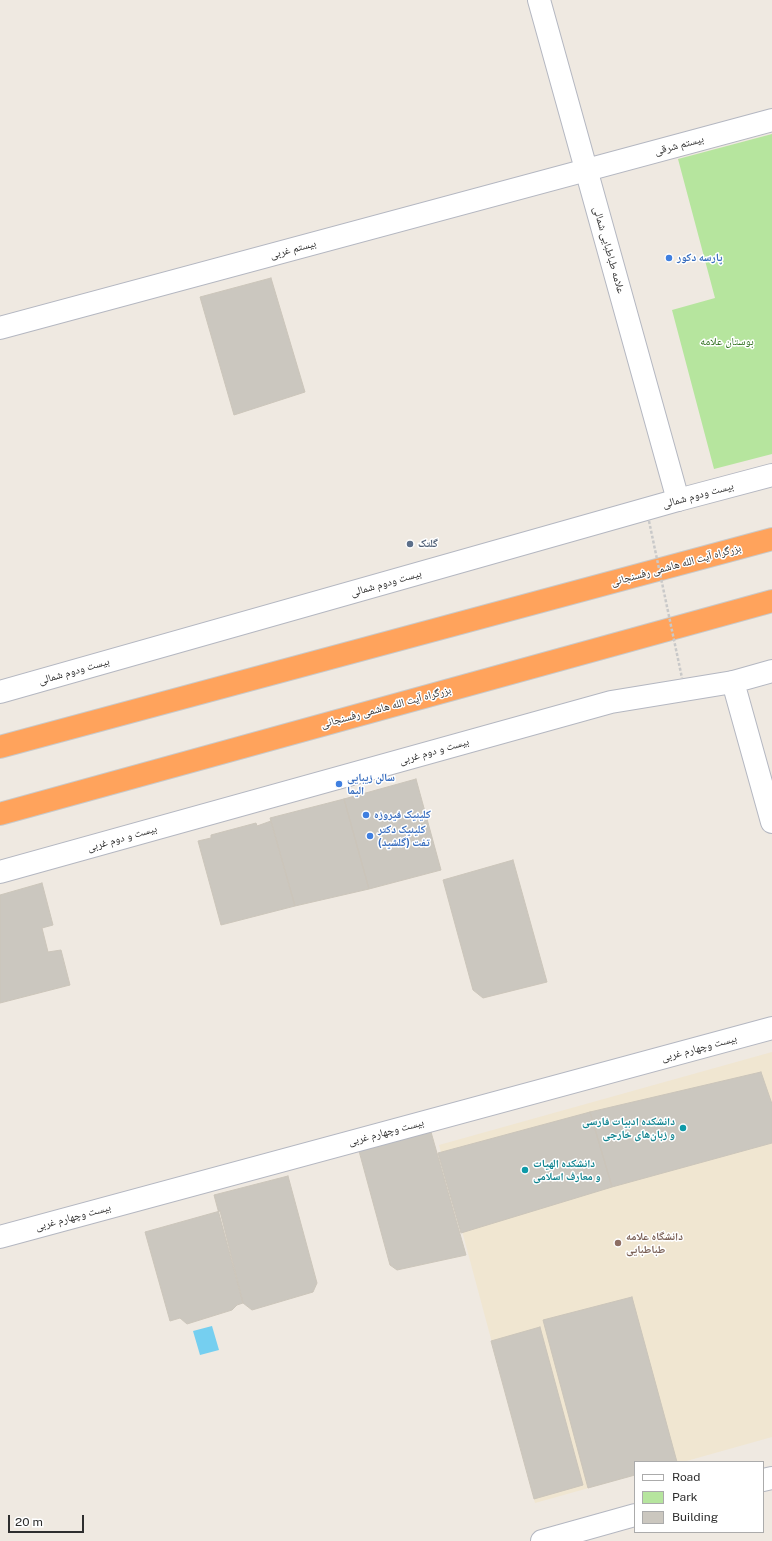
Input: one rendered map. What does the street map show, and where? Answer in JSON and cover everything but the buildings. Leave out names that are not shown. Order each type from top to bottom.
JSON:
[{"type":"highway","name":"بزرگراه آیت الله هاشمی رفسنجانی","points":[[0,747],[772,539]]},
{"type":"highway","name":"بزرگراه آیت الله هاشمی رفسنجانی","points":[[0,814],[772,601]]},
{"type":"street","name":"علامه طباطبایی شمالی","points":[[539,0],[678,500]]},
{"type":"street","name":"بیستم شرقی","points":[[586,170],[772,120]]},
{"type":"street","name":"بیستم غربی","points":[[0,328],[586,170]]},
{"type":"street","name":"بیست ودوم شمالی","points":[[0,692],[678,500],[772,475]]},
{"type":"street","name":"بیست و دوم غربی","points":[[0,872],[611,702],[733,682],[772,672]]},
{"type":"street","points":[[733,682],[772,822]]},
{"type":"street","name":"بیست وچهارم غربی","points":[[0,1237],[772,1028]]},
{"type":"street","points":[[542,1541],[634,1515]]},
{"type":"path","points":[[649,521],[682,678]]},
{"type":"shaded area","name":"دانشگاه علامه طباطبایی","points":[[772,1052],[772,1437],[687,1461],[634,1461],[634,1475],[535,1503],[439,1145]]},
{"type":"green space","name":"بوستان علامه","points":[[772,134],[772,454],[714,469],[672,310],[715,298],[678,159]]},
{"type":"water","points":[[212,1326],[219,1350],[200,1355],[193,1331]]},
{"type":"place","name":"پارسه دکور","points":[[669,258]]},
{"type":"place","name":"گلتک","points":[[410,544]]},
{"type":"place","name":"سالن زیبایی الیما","points":[[339,784]]},
{"type":"place","name":"کلینیک فیروزه","points":[[366,815]]},
{"type":"place","name":"کلینیک دکتر تفت (گلشید)","points":[[370,836]]},
{"type":"place","name":"دانشکده ادبیات فارسی و زبان‌های خارجی","points":[[683,1128]]},
{"type":"place","name":"دانشکده الهیات و معارف اسلامی","points":[[525,1170]]},
{"type":"place","name":"دانشگاه علامه طباطبایی","points":[[618,1243]]}]
